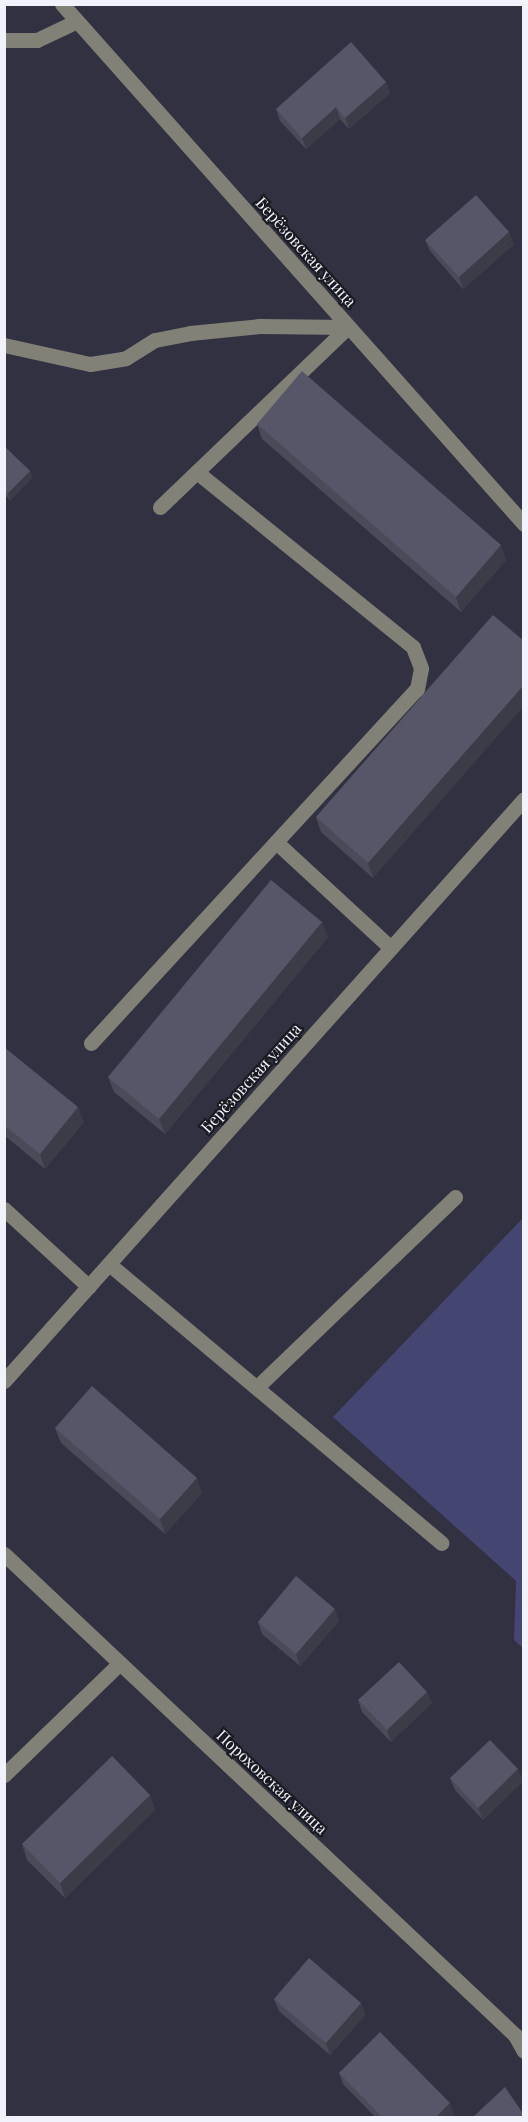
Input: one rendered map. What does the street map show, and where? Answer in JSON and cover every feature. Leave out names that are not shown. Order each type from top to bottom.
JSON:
[{"type":"street","name":"Берёзовская улица","points":[[62,4],[524,524]]},
{"type":"street","points":[[4,40],[38,40],[77,21]]},
{"type":"street","points":[[4,345],[90,364],[126,358],[155,340],[190,333],[260,326],[348,327]]},
{"type":"street","points":[[160,507],[348,327]]},
{"type":"street","points":[[91,1043],[417,689],[420,668],[413,647],[197,472]]},
{"type":"street","name":"Берёзовская улица","points":[[4,1381],[524,800]]},
{"type":"street","points":[[276,842],[391,948]]},
{"type":"street","points":[[258,1386],[455,1197]]},
{"type":"street","points":[[4,1209],[88,1287]]},
{"type":"street","points":[[109,1264],[258,1386],[442,1542]]},
{"type":"street","name":"Пороховская улица","points":[[4,1554],[519,2035],[524,2051]]},
{"type":"street","points":[[4,1775],[120,1663]]},
{"type":"shaded area","points":[[523,1218],[523,1648],[514,1640],[516,1581],[333,1417]]},
{"type":"building","points":[[351,42],[386,82],[345,118],[336,107],[302,138],[276,109]]},
{"type":"building","points":[[476,195],[509,232],[459,277],[425,240]]},
{"type":"building","points":[[302,371],[501,545],[456,597],[257,424]]},
{"type":"building","points":[[4,446],[30,471],[8,493],[4,490]]},
{"type":"building","points":[[493,615],[524,641],[524,685],[368,863],[316,817]]},
{"type":"building","points":[[271,880],[322,922],[159,1119],[108,1077]]},
{"type":"building","points":[[4,1047],[78,1107],[40,1154],[4,1125]]},
{"type":"building","points":[[92,1386],[197,1478],[160,1519],[55,1428]]},
{"type":"building","points":[[296,1576],[335,1609],[296,1654],[258,1622]]},
{"type":"building","points":[[399,1662],[427,1692],[387,1730],[358,1700]]},
{"type":"building","points":[[490,1740],[518,1769],[478,1808],[450,1778]]},
{"type":"building","points":[[112,1756],[150,1795],[60,1883],[22,1844]]},
{"type":"building","points":[[309,1958],[361,2003],[326,2043],[274,1999]]},
{"type":"building","points":[[380,2032],[450,2103],[435,2118],[383,2118],[339,2073]]},
{"type":"building","points":[[505,2087],[524,2118],[472,2118]]}]
